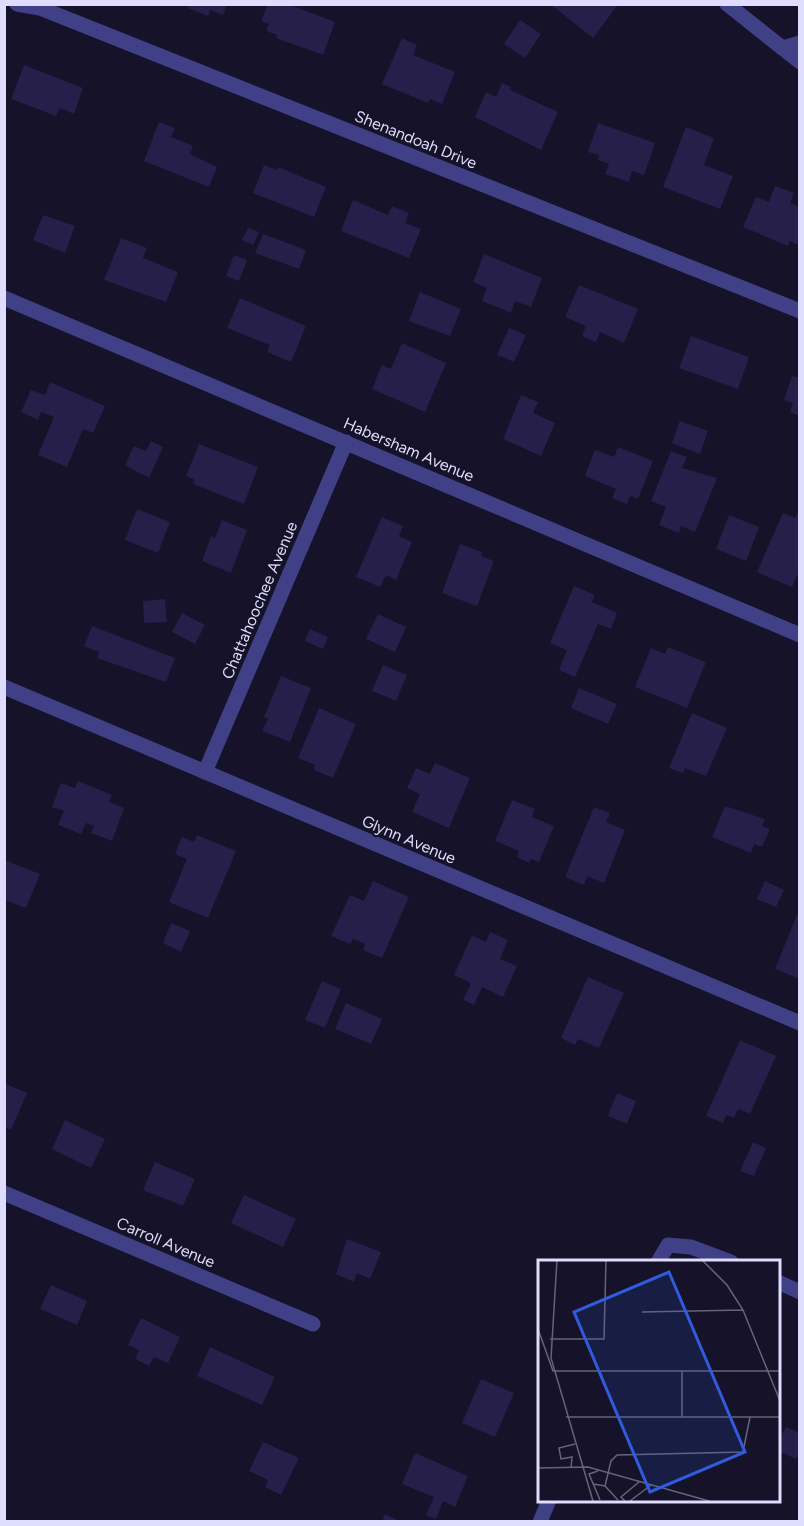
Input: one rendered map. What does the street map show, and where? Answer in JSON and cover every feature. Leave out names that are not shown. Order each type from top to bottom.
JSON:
[{"type":"street","name":"Shenandoah Drive","points":[[4,8],[15,4],[40,8],[800,312]]},
{"type":"street","points":[[727,4],[800,62]]},
{"type":"street","points":[[782,48],[800,43]]},
{"type":"street","name":"Habersham Avenue","points":[[4,298],[800,635]]},
{"type":"street","name":"Chattahoochee Avenue","points":[[205,772],[346,442]]},
{"type":"street","name":"Glynn Avenue","points":[[4,687],[800,1023]]},
{"type":"street","name":"Carroll Avenue","points":[[4,1193],[313,1324]]},
{"type":"street","points":[[659,1260],[668,1245],[690,1247],[726,1260]]},
{"type":"street","points":[[780,1283],[800,1292]]},
{"type":"street","points":[[540,1521],[548,1502]]},
{"type":"building","points":[[190,4],[227,4],[223,15],[210,10],[208,16],[188,8]]},
{"type":"building","points":[[268,4],[288,4],[335,22],[323,55],[276,38],[277,35],[266,31],[269,24],[261,21]]},
{"type":"building","points":[[550,4],[615,4],[617,6],[593,38]]},
{"type":"building","points":[[520,20],[541,34],[525,58],[504,44]]},
{"type":"building","points":[[402,38],[417,45],[413,55],[455,72],[442,104],[430,99],[428,103],[382,84]]},
{"type":"building","points":[[24,65],[83,88],[74,114],[60,108],[56,116],[11,99]]},
{"type":"building","points":[[502,83],[511,87],[510,90],[558,112],[541,150],[475,117],[486,92],[496,97]]},
{"type":"building","points":[[159,122],[175,128],[171,137],[193,146],[190,154],[217,167],[209,187],[144,161]]},
{"type":"building","points":[[598,123],[655,143],[644,175],[632,171],[629,182],[605,174],[609,164],[598,160],[599,155],[588,152]]},
{"type":"building","points":[[686,127],[714,138],[704,165],[733,176],[720,209],[663,187]]},
{"type":"building","points":[[264,165],[277,170],[278,167],[326,187],[314,217],[253,193]]},
{"type":"building","points":[[775,186],[794,193],[790,203],[800,207],[800,246],[790,241],[788,246],[743,227],[756,197],[769,202]]},
{"type":"building","points":[[353,200],[388,215],[392,206],[409,213],[405,223],[421,229],[409,258],[341,231]]},
{"type":"building","points":[[43,215],[75,226],[65,253],[33,240]]},
{"type":"building","points":[[248,228],[259,232],[253,245],[242,240]]},
{"type":"building","points":[[263,234],[306,250],[299,269],[255,253]]},
{"type":"building","points":[[121,238],[147,248],[143,258],[178,272],[166,302],[104,280]]},
{"type":"building","points":[[484,254],[542,278],[531,307],[515,301],[511,313],[482,301],[487,288],[473,282]]},
{"type":"building","points":[[234,255],[247,260],[239,281],[226,276]]},
{"type":"building","points":[[579,285],[638,309],[624,343],[600,332],[596,342],[582,336],[586,326],[565,317]]},
{"type":"building","points":[[420,292],[461,309],[450,336],[409,321]]},
{"type":"building","points":[[240,298],[306,326],[291,362],[267,352],[270,345],[227,328]]},
{"type":"building","points":[[509,328],[526,335],[514,362],[497,355]]},
{"type":"building","points":[[691,336],[749,357],[738,389],[679,368]]},
{"type":"building","points":[[402,343],[446,363],[425,412],[372,389],[382,365],[391,369]]},
{"type":"building","points":[[792,376],[800,378],[800,416],[790,412],[793,403],[784,400]]},
{"type":"building","points":[[50,382],[105,406],[93,433],[83,429],[67,467],[38,455],[54,417],[41,412],[38,420],[21,412],[31,390],[45,395]]},
{"type":"building","points":[[521,395],[538,402],[533,413],[555,423],[541,456],[503,439]]},
{"type":"building","points":[[680,421],[708,431],[700,454],[672,443]]},
{"type":"building","points":[[151,441],[163,447],[149,478],[125,465],[134,446],[146,451]]},
{"type":"building","points":[[199,444],[258,467],[244,504],[193,484],[195,480],[186,476]]},
{"type":"building","points":[[618,447],[653,461],[638,499],[630,496],[627,504],[612,498],[616,489],[585,476],[595,450],[614,457]]},
{"type":"building","points":[[671,451],[687,457],[682,468],[717,478],[695,532],[681,526],[679,533],[659,525],[666,507],[651,501]]},
{"type":"building","points":[[800,508],[800,569],[792,587],[757,572],[783,513],[795,518]]},
{"type":"building","points":[[137,509],[170,522],[158,553],[125,540]]},
{"type":"building","points":[[729,515],[759,527],[746,561],[716,549]]},
{"type":"building","points":[[382,517],[403,526],[399,536],[412,542],[396,580],[386,575],[380,587],[356,577]]},
{"type":"building","points":[[222,520],[247,530],[231,573],[202,561],[211,536],[215,538]]},
{"type":"building","points":[[460,544],[482,552],[481,556],[494,561],[477,606],[442,593]]},
{"type":"building","points":[[574,586],[595,595],[592,602],[617,613],[611,629],[598,624],[575,677],[559,670],[567,650],[550,643]]},
{"type":"building","points":[[165,599],[167,622],[144,623],[143,601]]},
{"type":"building","points":[[182,613],[205,625],[195,644],[172,632]]},
{"type":"building","points":[[378,614],[406,627],[395,652],[366,639]]},
{"type":"building","points":[[92,626],[175,658],[166,682],[97,658],[99,652],[84,646]]},
{"type":"building","points":[[310,629],[328,637],[323,649],[305,641]]},
{"type":"building","points":[[668,647],[706,662],[687,708],[635,687],[651,648],[665,654]]},
{"type":"building","points":[[383,665],[407,675],[396,701],[372,691]]},
{"type":"building","points":[[281,676],[311,688],[290,742],[262,731],[268,719],[264,717]]},
{"type":"building","points":[[579,688],[617,704],[608,724],[571,708]]},
{"type":"building","points":[[319,708],[356,724],[333,778],[314,770],[315,765],[298,758]]},
{"type":"building","points":[[692,713],[727,728],[706,776],[685,768],[683,773],[669,768]]},
{"type":"building","points":[[435,763],[470,778],[449,828],[412,812],[420,794],[407,788],[416,768],[430,774]]},
{"type":"building","points":[[78,781],[112,795],[109,802],[124,808],[112,841],[91,833],[94,826],[86,823],[81,834],[58,825],[64,811],[52,807],[61,783],[75,788]]},
{"type":"building","points":[[512,800],[535,809],[532,817],[554,826],[539,862],[531,859],[529,863],[517,857],[519,851],[495,841]]},
{"type":"building","points":[[725,806],[765,819],[762,826],[770,829],[762,847],[754,844],[751,853],[712,837]]},
{"type":"building","points":[[594,807],[610,813],[606,822],[625,830],[604,883],[587,876],[584,885],[565,877]]},
{"type":"building","points":[[197,835],[236,851],[208,918],[169,902],[187,859],[175,854],[182,837],[194,842]]},
{"type":"building","points":[[4,860],[40,874],[26,908],[4,900]]},
{"type":"building","points":[[373,881],[409,897],[382,958],[363,950],[365,944],[353,939],[350,944],[331,936],[350,895],[364,901]]},
{"type":"building","points":[[765,881],[784,890],[776,907],[757,899]]},
{"type":"building","points":[[800,910],[800,979],[775,969]]},
{"type":"building","points":[[171,923],[190,931],[181,952],[163,943]]},
{"type":"building","points":[[490,932],[508,940],[500,959],[517,966],[503,997],[482,987],[474,1005],[463,1000],[471,983],[454,975],[472,935],[486,942]]},
{"type":"building","points":[[588,977],[624,993],[599,1048],[578,1039],[575,1045],[561,1038]]},
{"type":"building","points":[[322,981],[341,989],[325,1028],[305,1020]]},
{"type":"building","points":[[346,1003],[382,1019],[371,1044],[335,1029]]},
{"type":"building","points":[[740,1040],[776,1056],[750,1114],[738,1109],[734,1118],[726,1115],[723,1123],[706,1116]]},
{"type":"building","points":[[4,1083],[27,1093],[11,1130],[4,1127]]},
{"type":"building","points":[[617,1093],[636,1101],[627,1124],[608,1116]]},
{"type":"building","points":[[65,1120],[105,1139],[91,1168],[52,1149]]},
{"type":"building","points":[[753,1142],[766,1148],[754,1176],[740,1171]]},
{"type":"building","points":[[155,1162],[195,1179],[183,1206],[143,1190]]},
{"type":"building","points":[[244,1195],[296,1219],[283,1247],[231,1223]]},
{"type":"building","points":[[347,1239],[381,1252],[370,1279],[357,1273],[354,1282],[336,1274]]},
{"type":"building","points":[[51,1285],[87,1301],[77,1325],[40,1309]]},
{"type":"building","points":[[141,1318],[180,1337],[168,1363],[154,1357],[149,1366],[135,1359],[139,1350],[128,1345]]},
{"type":"building","points":[[210,1347],[275,1377],[262,1405],[197,1376]]},
{"type":"building","points":[[481,1379],[514,1393],[495,1437],[462,1423]]},
{"type":"building","points":[[786,1427],[800,1433],[800,1452],[796,1459],[780,1452],[780,1439]]},
{"type":"building","points":[[263,1442],[299,1458],[281,1495],[265,1487],[268,1480],[249,1471]]},
{"type":"building","points":[[415,1453],[468,1476],[455,1507],[443,1501],[436,1519],[426,1515],[434,1497],[402,1484]]},
{"type":"building","points":[[385,1514],[401,1522],[382,1522]]}]
